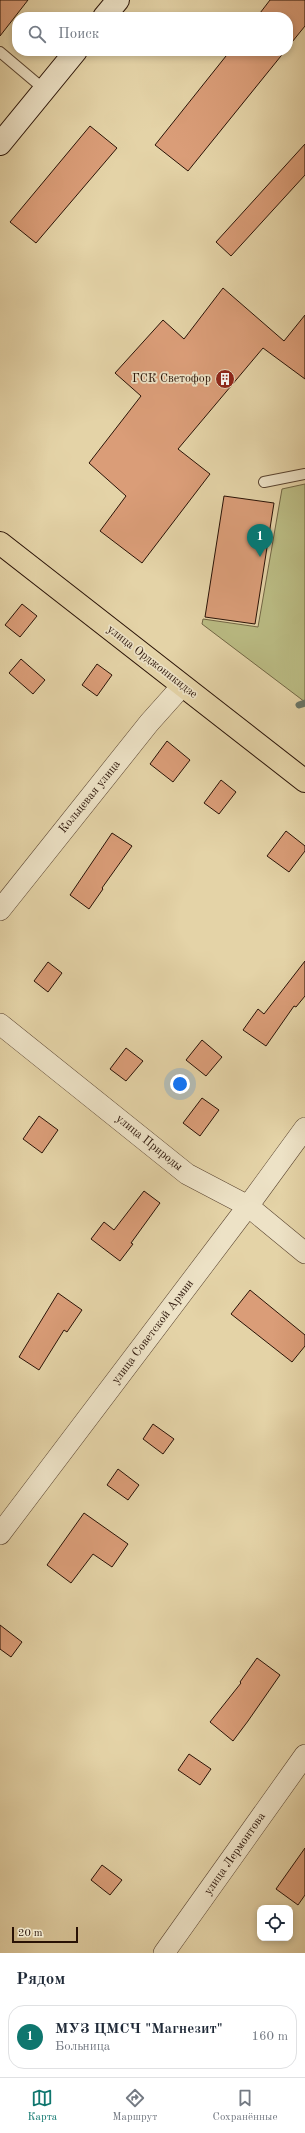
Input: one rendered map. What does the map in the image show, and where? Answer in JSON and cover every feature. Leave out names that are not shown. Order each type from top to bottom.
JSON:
[{"type":"main road","points":[[108,12],[118,0]]},
{"type":"main road","points":[[0,144],[72,56]]},
{"type":"main road","name":"улица Орджоникидзе","points":[[0,543],[305,781]]},
{"type":"street","name":"Кольцевая улица","points":[[0,910],[149,723],[182,686]]},
{"type":"street","name":"улица Природы","points":[[0,1024],[187,1174],[248,1206],[305,1253]]},
{"type":"street","name":"улица Советской Армии","points":[[0,1534],[248,1206],[305,1128]]},
{"type":"street","name":"улица Лермонтова","points":[[164,1953],[305,1755]]},
{"type":"lane","points":[[0,52],[45,90]]},
{"type":"lane","points":[[264,482],[305,474]]},
{"type":"green space","points":[[305,484],[305,702],[202,624],[203,619],[258,627],[282,489]]},
{"type":"building","points":[[0,0],[28,0],[19,12],[12,12],[12,21],[0,36]]},
{"type":"building","points":[[270,0],[305,0],[305,26],[293,41],[293,12],[261,12]]},
{"type":"building","points":[[226,56],[281,56],[188,171],[155,145]]},
{"type":"building","points":[[90,126],[117,148],[36,243],[10,222]]},
{"type":"building","points":[[305,144],[305,175],[231,256],[216,242]]},
{"type":"building","points":[[223,288],[284,341],[305,315],[305,379],[263,348],[178,449],[210,474],[142,563],[100,531],[126,496],[89,463],[141,396],[115,373],[163,320],[184,339]]},
{"type":"building","points":[[224,496],[274,503],[255,624],[205,617]]},
{"type":"building","points":[[22,604],[37,616],[20,637],[5,625]]},
{"type":"building","points":[[21,659],[45,680],[33,694],[9,673]]},
{"type":"building","points":[[97,664],[112,675],[97,696],[82,685]]},
{"type":"building","points":[[167,741],[190,760],[173,782],[150,764]]},
{"type":"building","points":[[221,780],[236,792],[219,814],[204,803]]},
{"type":"building","points":[[286,831],[305,846],[305,851],[289,872],[267,856]]},
{"type":"building","points":[[112,833],[132,846],[89,909],[70,895]]},
{"type":"building","points":[[305,961],[305,996],[296,1007],[294,1006],[266,1046],[243,1030],[258,1009],[264,1014]]},
{"type":"building","points":[[48,962],[62,973],[48,992],[34,981]]},
{"type":"building","points":[[202,1040],[222,1057],[206,1076],[186,1060]]},
{"type":"building","points":[[126,1048],[143,1061],[126,1081],[110,1069]]},
{"type":"building","points":[[202,1098],[219,1110],[200,1136],[183,1123]]},
{"type":"building","points":[[39,1116],[58,1130],[42,1153],[23,1139]]},
{"type":"building","points":[[144,1191],[160,1203],[120,1261],[91,1239],[104,1222],[114,1230]]},
{"type":"building","points":[[250,1290],[305,1335],[305,1346],[292,1362],[231,1314]]},
{"type":"building","points":[[58,1293],[82,1310],[67,1332],[64,1330],[39,1370],[19,1357]]},
{"type":"building","points":[[153,1424],[174,1439],[163,1454],[143,1439]]},
{"type":"building","points":[[118,1469],[139,1485],[128,1500],[107,1485]]},
{"type":"building","points":[[84,1513],[128,1544],[112,1567],[93,1554],[71,1583],[47,1565]]},
{"type":"building","points":[[0,1625],[22,1642],[11,1657],[0,1649]]},
{"type":"building","points":[[257,1658],[280,1675],[233,1741],[210,1722],[241,1683],[240,1682]]},
{"type":"building","points":[[189,1754],[211,1769],[200,1785],[178,1770]]},
{"type":"building","points":[[305,1848],[305,1895],[298,1905],[276,1889]]},
{"type":"building","points":[[102,1865],[122,1880],[110,1895],[91,1880]]},
{"type":"waterway","points":[[299,705],[305,703]]},
{"type":"place","name":"ГСК Светофор","points":[[225,379]]},
{"type":"place","name":"МУЗ ЦМСЧ \"Магнезит\"","points":[[260,557]]}]
